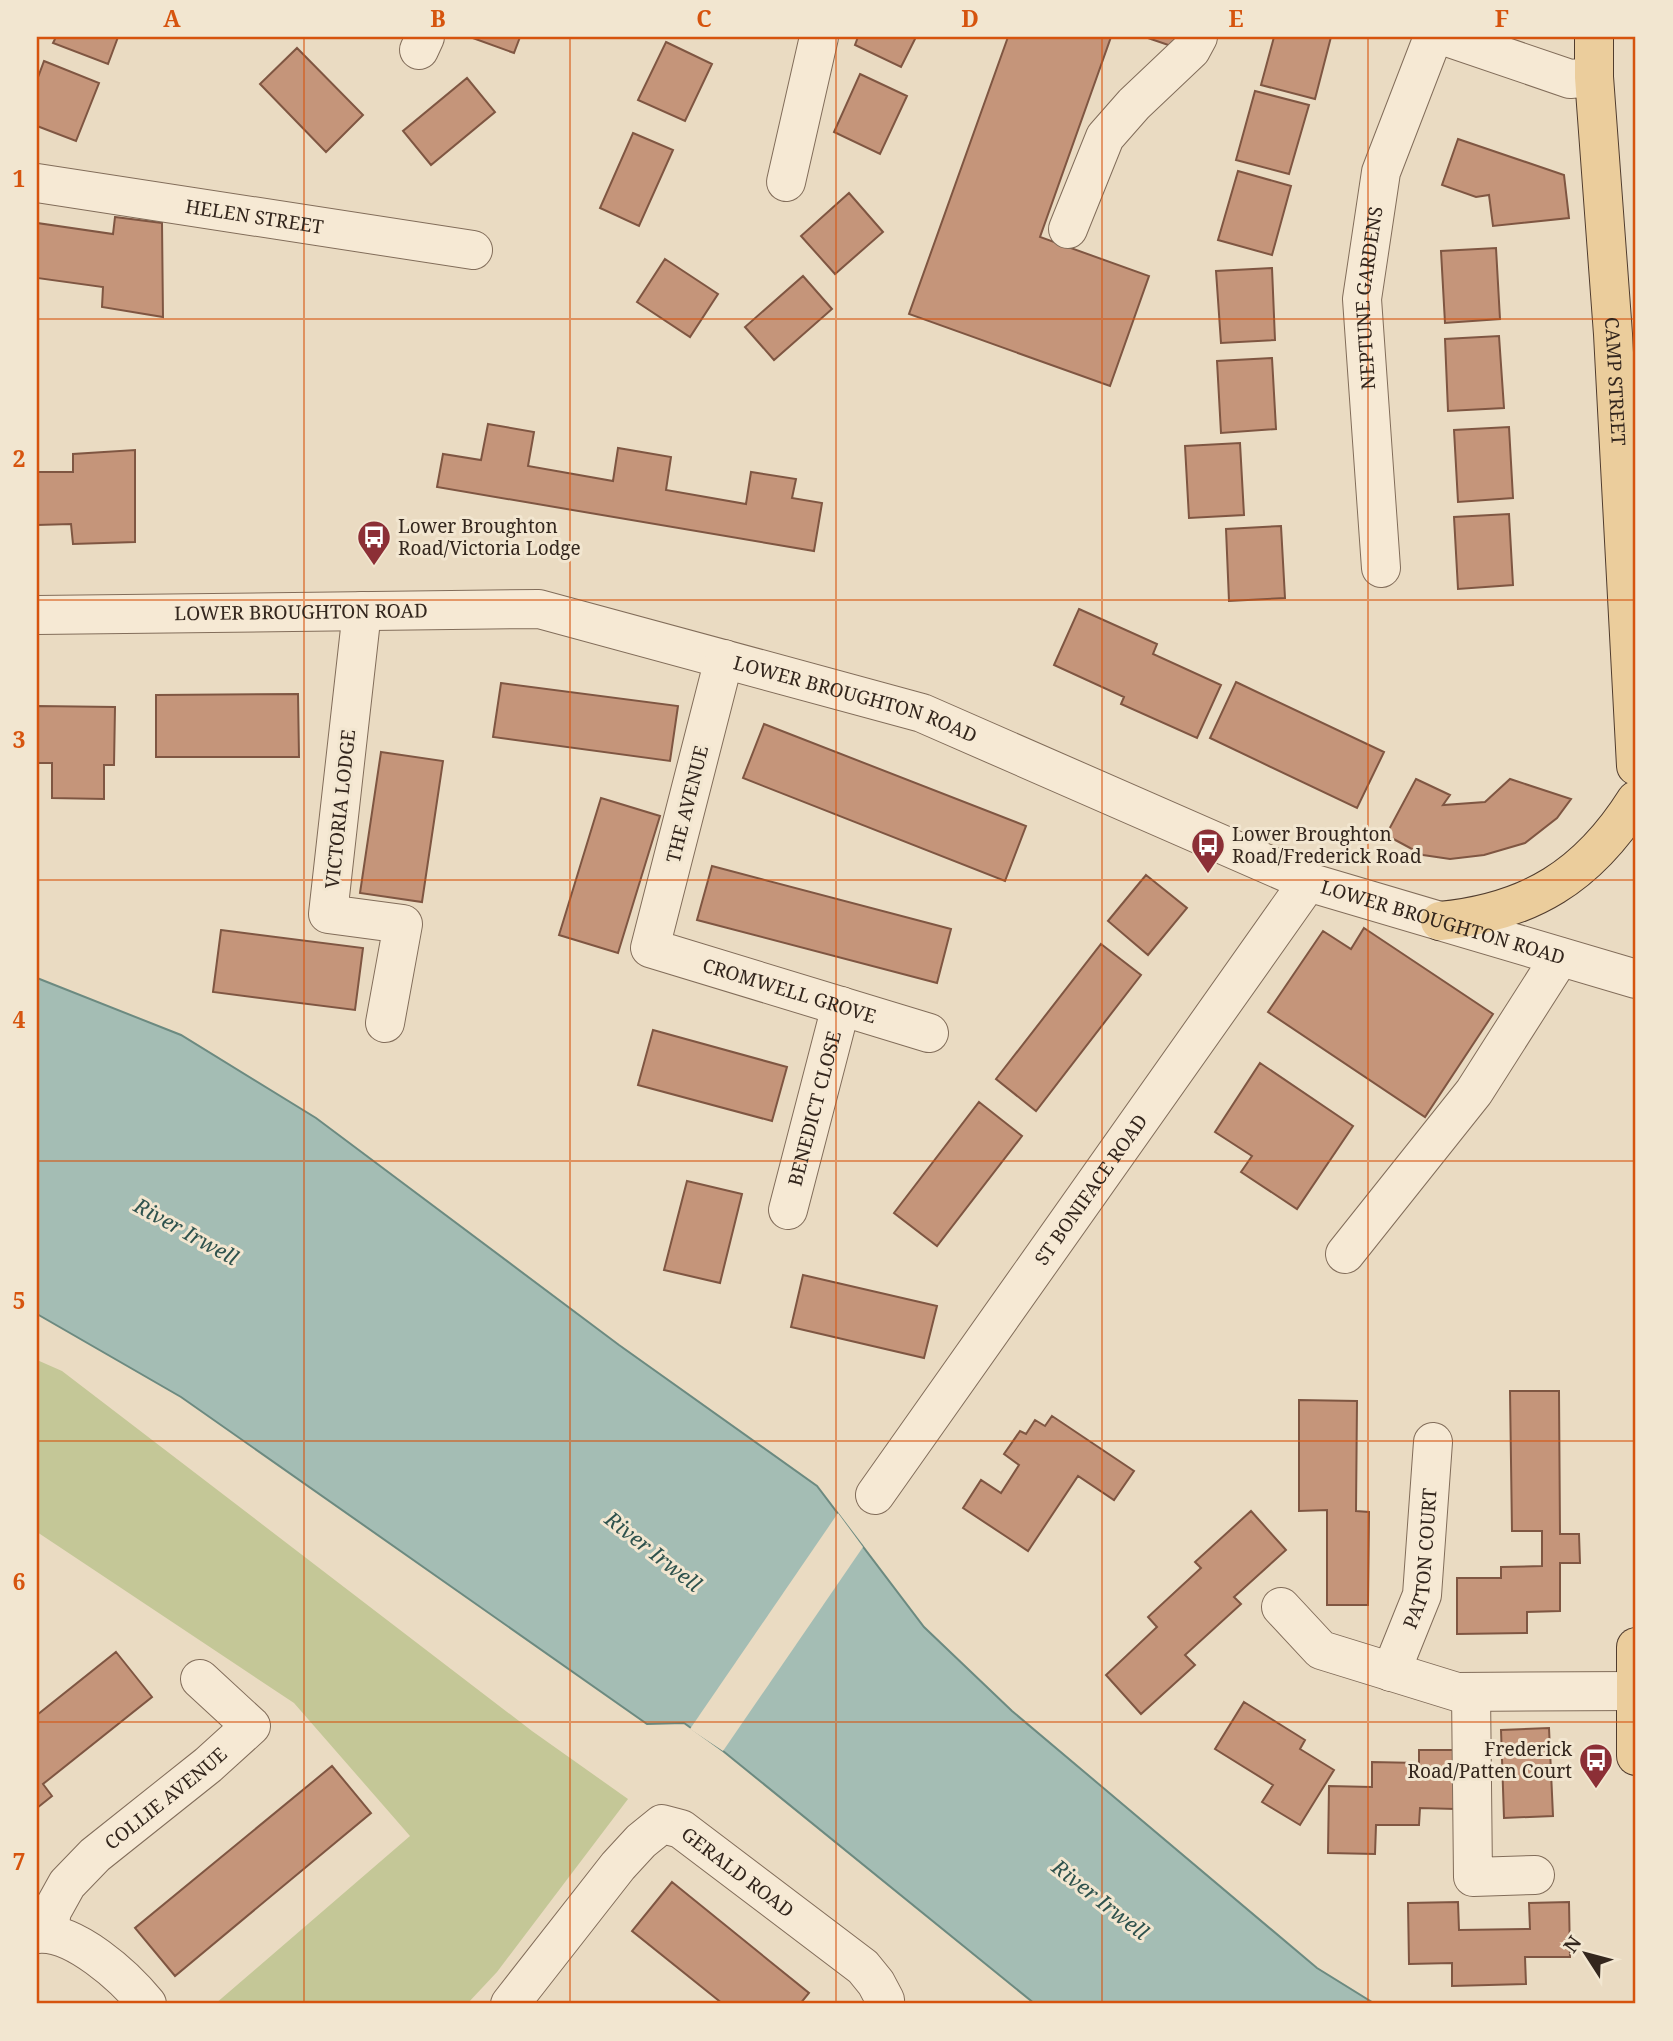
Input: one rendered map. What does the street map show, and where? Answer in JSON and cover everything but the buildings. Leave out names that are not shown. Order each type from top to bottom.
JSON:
[{"type":"main road","name":"CAMP STREET","points":[[1594,37],[1594,77],[1624,334],[1636,766]]},
{"type":"main road","points":[[1440,921],[1472,918],[1503,910],[1562,882],[1600,849],[1617,830],[1636,800]]},
{"type":"main road","points":[[1636,1647],[1636,1756]]},
{"type":"street","points":[[786,182],[819,37]]},
{"type":"street","points":[[1068,229],[1105,137],[1134,104],[1191,50],[1198,37]]},
{"type":"street","name":"NEPTUNE GARDENS","points":[[1381,568],[1362,299],[1381,172],[1433,37]]},
{"type":"street","points":[[1447,37],[1570,79],[1594,77]]},
{"type":"street","name":"HELEN STREET","points":[[37,183],[472,250]]},
{"type":"street","name":"LOWER BROUGHTON ROAD","points":[[37,615],[539,609],[922,713],[1308,882],[1636,979]]},
{"type":"street","name":"VICTORIA LODGE","points":[[362,611],[328,914],[403,924],[386,1023]]},
{"type":"street","name":"THE AVENUE","points":[[650,948],[724,659]]},
{"type":"street","name":"ST BONIFACE ROAD","points":[[875,1495],[1308,882]]},
{"type":"street","name":"CROMWELL GROVE","points":[[650,948],[929,1033]]},
{"type":"street","points":[[1345,1254],[1474,1092],[1560,957]]},
{"type":"street","name":"BENEDICT CLOSE","points":[[788,1210],[841,1006]]},
{"type":"street","name":"PATTON COURT","points":[[1391,1672],[1422,1595],[1433,1442]]},
{"type":"street","points":[[1281,1607],[1321,1650],[1457,1692],[1635,1691]]},
{"type":"street","name":"COLLIE AVENUE","points":[[42,1933],[66,1884],[95,1855],[208,1765],[251,1726],[200,1679]]},
{"type":"street","points":[[1471,1692],[1474,1877],[1535,1875]]},
{"type":"street","name":"GERALD ROAD","points":[[510,2004],[618,1866],[641,1841],[662,1825],[681,1829],[863,1967],[876,1983],[885,2000],[883,2004]]},
{"type":"street","points":[[42,1933],[79,1947],[117,1970],[147,2004]]},
{"type":"green space","points":[[37,1360],[62,1371],[532,1731],[628,1799],[497,1972],[467,2004],[215,2004],[410,1836],[294,1703],[37,1532]]},
{"type":"water","name":"River Irwell","points":[[37,978],[181,1035],[316,1118],[619,1345],[817,1486],[924,1627],[1012,1711],[1317,1968],[1375,2004],[1035,2004],[723,1751],[684,1723],[647,1724],[181,1397],[37,1314]]},
{"type":"pier","points":[[838,1513],[863,1547],[723,1751],[690,1729]]},
{"type":"place","name":"Lower Broughton Road/Victoria Lodge","points":[[374,567]]},
{"type":"place","name":"Lower Broughton Road/Frederick Road","points":[[1208,875]]},
{"type":"place","name":"Frederick Road/Patten Court","points":[[1596,1790]]}]
